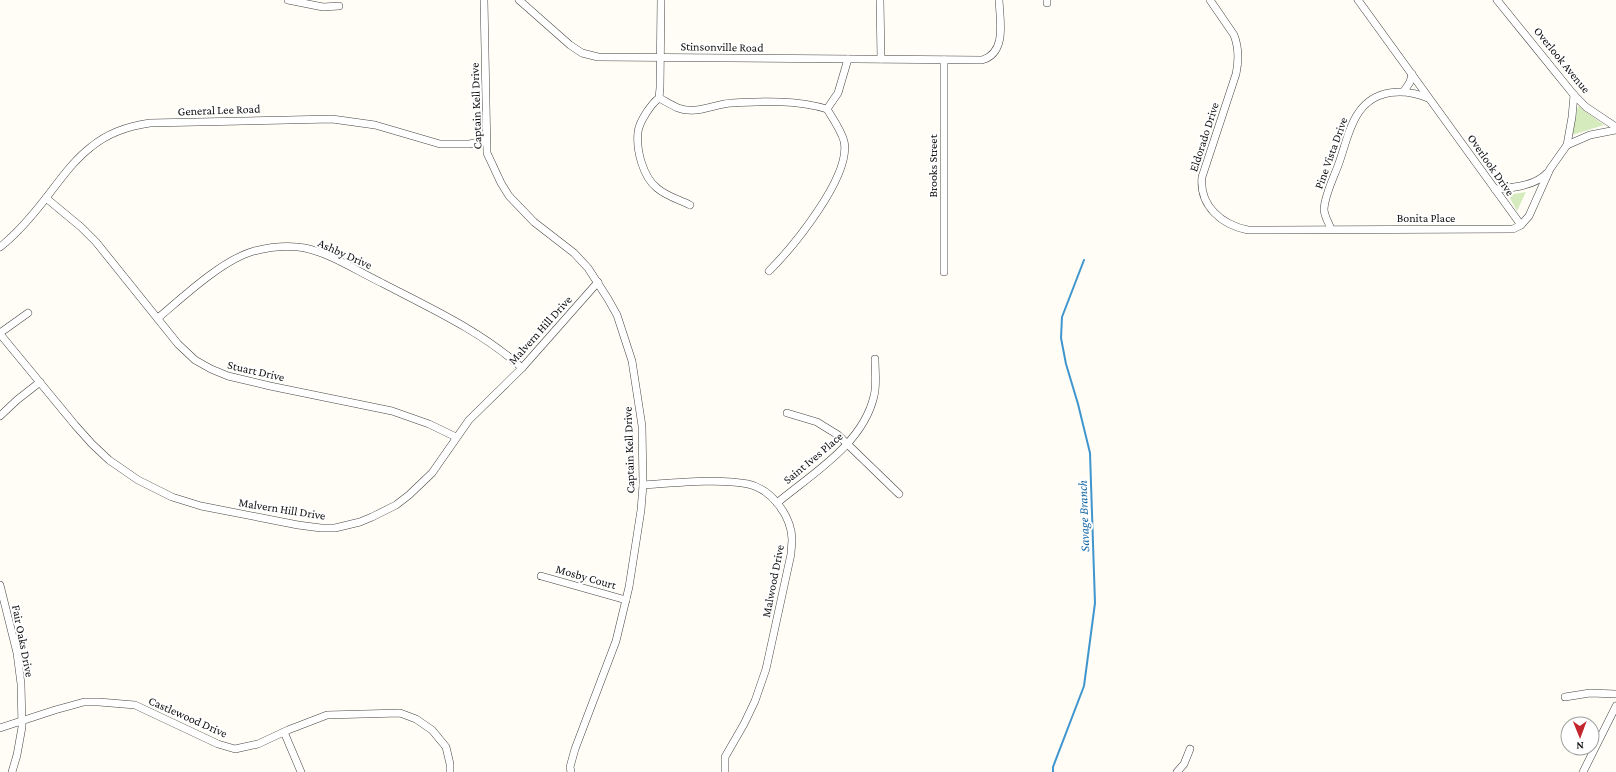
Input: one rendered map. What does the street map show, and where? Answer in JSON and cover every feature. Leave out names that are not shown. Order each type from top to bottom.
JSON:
[{"type":"street","points":[[288,0],[323,7],[339,6]]},
{"type":"street","name":"Captain Kell Drive","points":[[484,0],[487,153],[493,169],[509,196],[534,222],[574,253],[598,282],[617,315],[632,361],[642,426],[643,485],[638,535],[626,600],[616,641],[574,749],[570,767],[571,772]]},
{"type":"street","name":"Stinsonville Road","points":[[519,0],[555,32],[582,52],[598,57],[944,60],[982,60],[990,58],[999,45],[999,0]]},
{"type":"street","points":[[659,98],[661,0]]},
{"type":"street","points":[[880,0],[881,59]]},
{"type":"street","name":"Eldorado Drive","points":[[1210,0],[1237,41],[1239,61],[1202,177],[1202,189],[1206,200],[1212,211],[1218,217],[1227,223],[1248,230],[1331,229]]},
{"type":"street","name":"Overlook Drive","points":[[1358,0],[1522,226]]},
{"type":"street","name":"Overlook Avenue","points":[[1497,0],[1574,95],[1586,107],[1616,128]]},
{"type":"street","points":[[827,109],[838,93],[848,59]]},
{"type":"street","name":"Brooks Street","points":[[944,60],[944,272]]},
{"type":"street","points":[[1404,91],[1410,82],[1412,74]]},
{"type":"street","name":"Pine Vista Drive","points":[[1331,229],[1325,213],[1326,199],[1355,119],[1360,111],[1372,99],[1390,92],[1404,91],[1428,98]]},
{"type":"street","points":[[1495,190],[1511,188],[1534,181],[1544,176],[1550,169],[1567,145],[1574,95]]},
{"type":"street","points":[[659,98],[679,108],[688,110],[701,110],[732,103],[762,102],[804,103],[827,109],[837,125],[844,142],[844,152],[841,164],[818,212],[798,239],[769,271]]},
{"type":"street","points":[[659,98],[653,102],[638,131],[642,166],[647,178],[658,189],[690,205]]},
{"type":"street","name":"General Lee Road","points":[[0,247],[20,230],[71,166],[91,146],[107,136],[125,128],[150,123],[332,119],[375,125],[440,144],[469,144],[486,141]]},
{"type":"street","points":[[1567,145],[1590,135],[1616,128]]},
{"type":"street","points":[[1522,226],[1530,216],[1550,169]]},
{"type":"street","name":"Stuart Drive","points":[[46,198],[81,227],[96,242],[188,353],[196,360],[218,373],[270,386],[392,411],[429,424],[456,437]]},
{"type":"street","name":"Bonita Place","points":[[1331,229],[1506,230],[1522,226]]},
{"type":"street","name":"Ashby Drive","points":[[158,318],[211,275],[235,258],[263,249],[289,247],[304,248],[332,258],[456,321],[505,352],[522,368]]},
{"type":"street","name":"Malvern Hill Drive","points":[[0,333],[92,444],[109,460],[138,480],[172,497],[186,502],[306,526],[321,528],[346,526],[372,517],[396,505],[410,495],[432,473],[469,420],[522,368],[598,282]]},
{"type":"street","points":[[0,333],[28,313]]},
{"type":"street","name":"Saint Ives Place","points":[[777,503],[848,444],[861,428],[867,417],[875,395],[875,359]]},
{"type":"street","points":[[0,416],[12,404],[40,382]]},
{"type":"street","points":[[788,413],[817,422],[838,435],[899,494]]},
{"type":"street","name":"Malwood Drive","points":[[643,485],[712,482],[749,484],[762,490],[777,503],[789,525],[792,538],[791,554],[766,669],[749,712],[726,757],[725,772]]},
{"type":"street","name":"Mosby Court","points":[[541,576],[626,600]]},
{"type":"street","name":"Fair Oaks Drive","points":[[0,585],[17,653],[21,684],[22,728],[12,772]]},
{"type":"street","points":[[1565,697],[1590,694],[1616,694]]},
{"type":"street","name":"Castlewood Drive","points":[[0,728],[84,702],[135,705],[218,744],[235,749],[258,744],[327,715],[400,713],[416,719],[432,730],[446,747],[450,764],[450,772]]},
{"type":"street","points":[[1583,772],[1616,706]]},
{"type":"street","points":[[284,732],[301,772]]},
{"type":"street","points":[[1177,772],[1184,764],[1190,749]]},
{"type":"green space","points":[[1578,106],[1604,125],[1572,135]]},
{"type":"green space","points":[[1526,192],[1517,211],[1508,195]]},
{"type":"waterway","name":"Savage Branch","points":[[1053,772],[1053,767],[1084,686],[1095,603],[1090,453],[1066,364],[1061,338],[1062,317],[1084,260]]}]
